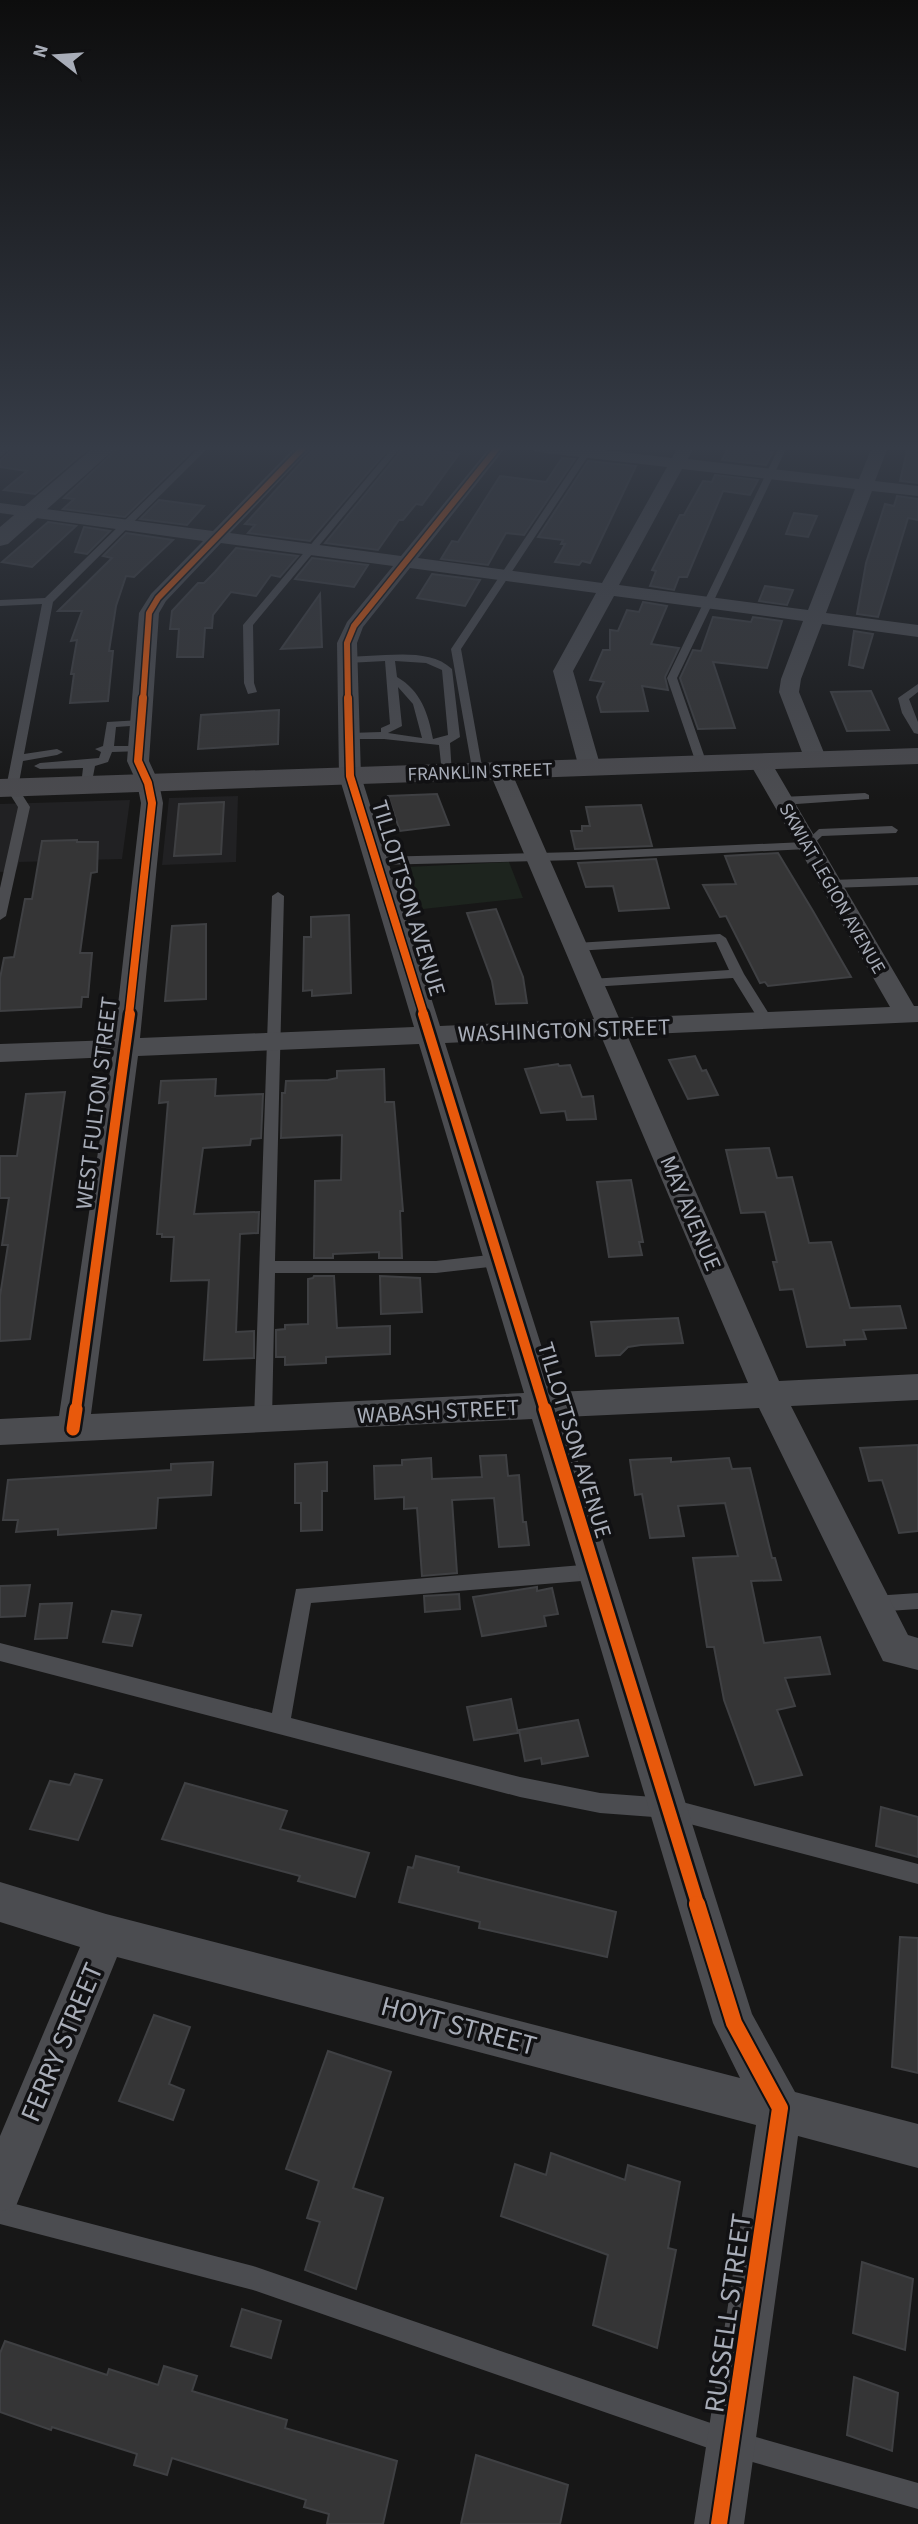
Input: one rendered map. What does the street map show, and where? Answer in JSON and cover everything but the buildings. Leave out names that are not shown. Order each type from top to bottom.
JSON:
[{"type":"main road","name":"FRANKLIN STREET","points":[[25,777],[88,775],[148,783],[918,756]]},
{"type":"street","name":"WEST FULTON STREET","points":[[73,1429],[126,1048],[152,803],[148,783],[138,761],[149,613],[158,598],[190,565]]},
{"type":"street","name":"TILLOTTSON AVENUE","points":[[404,565],[355,626],[347,643],[350,776],[734,2023],[780,2108]]},
{"type":"street","points":[[411,565],[918,631]]},
{"type":"street","points":[[590,768],[563,671],[621,565]]},
{"type":"street","points":[[816,760],[789,692],[834,565]]},
{"type":"street","name":"SKWIAT LEGION AVENUE","points":[[760,762],[831,884],[913,1014]]},
{"type":"street","name":"MAY AVENUE","points":[[489,771],[537,856],[769,1395],[873,1604],[907,1652]]},
{"type":"street","name":"WASHINGTON STREET","points":[[0,1053],[913,1014]]},
{"type":"street","name":"WABASH STREET","points":[[0,1432],[918,1387]]},
{"type":"street","name":"HOYT STREET","points":[[0,1902],[106,1934],[918,2146]]},
{"type":"street","name":"FERRY STREET","points":[[0,2190],[106,1934]]},
{"type":"street","name":"RUSSELL STREET","points":[[719,2524],[780,2108]]},
{"type":"lane","points":[[25,777],[18,759],[48,601],[84,565]]},
{"type":"lane","points":[[252,692],[249,683],[248,625],[297,565]]},
{"type":"lane","points":[[489,771],[456,649],[513,565]]},
{"type":"lane","points":[[701,764],[671,678],[727,565]]},
{"type":"lane","points":[[0,603],[48,601]]},
{"type":"lane","points":[[385,659],[392,679],[396,726],[386,733]]},
{"type":"lane","points":[[385,659],[386,733]]},
{"type":"lane","points":[[347,660],[439,662],[447,669],[454,737],[411,741],[386,733],[349,736]]},
{"type":"lane","points":[[392,679],[405,685],[422,708],[428,741]]},
{"type":"lane","points":[[918,687],[903,698],[907,713],[918,732]]},
{"type":"lane","points":[[88,775],[104,760],[111,724],[141,723]]},
{"type":"lane","points":[[444,740],[448,773]]},
{"type":"lane","points":[[105,749],[139,749]]},
{"type":"lane","points":[[25,777],[57,752]]},
{"type":"lane","points":[[0,916],[24,807],[25,777],[18,759]]},
{"type":"lane","points":[[782,801],[864,797]]},
{"type":"lane","points":[[375,860],[808,845],[819,833],[892,831]]},
{"type":"lane","points":[[831,884],[918,881]]},
{"type":"lane","points":[[263,1419],[278,896]]},
{"type":"lane","points":[[576,947],[720,939],[737,974],[767,1022]]},
{"type":"lane","points":[[591,983],[737,974]]},
{"type":"lane","points":[[267,1267],[436,1267],[498,1260]]},
{"type":"lane","points":[[280,1724],[303,1595],[594,1572]]},
{"type":"lane","points":[[873,1604],[918,1601]]},
{"type":"lane","points":[[0,1652],[520,1787],[600,1803],[667,1808],[918,1874]]},
{"type":"lane","points":[[0,2212],[253,2278],[731,2443],[918,2496]]},
{"type":"shaded area","points":[[238,796],[236,862],[162,865],[169,798]]},
{"type":"shaded area","points":[[130,800],[122,859],[19,862],[16,871],[0,872],[0,804]]},
{"type":"shaded area","points":[[509,862],[523,898],[423,909],[407,867]]},
{"type":"cycle path","points":[[73,1429],[126,1048],[152,803],[148,783],[138,761],[149,613],[158,598],[190,565]]},
{"type":"cycle path","points":[[403,565],[354,626],[347,643],[350,776],[734,2023],[780,2108],[719,2524]]}]
